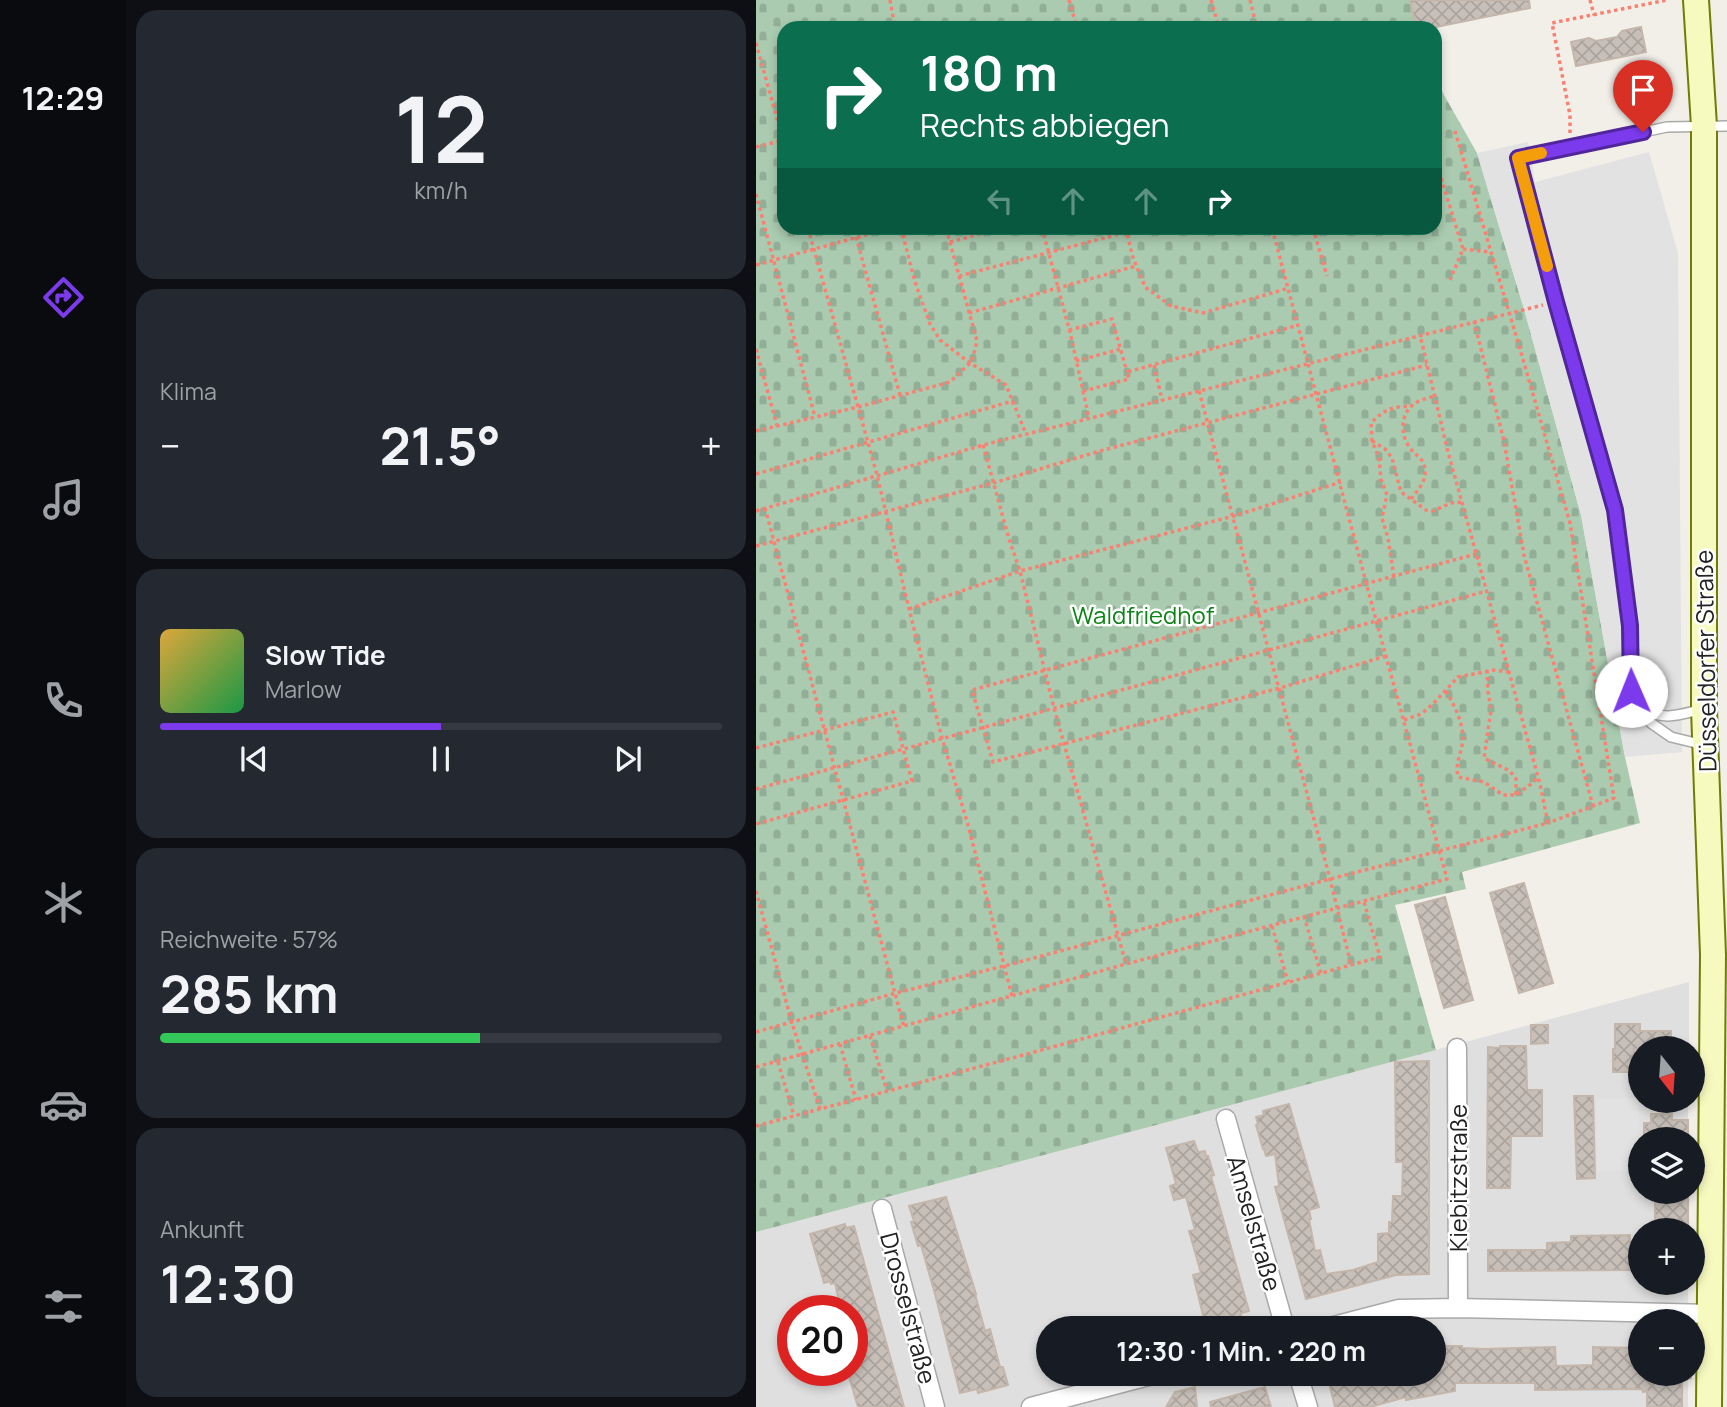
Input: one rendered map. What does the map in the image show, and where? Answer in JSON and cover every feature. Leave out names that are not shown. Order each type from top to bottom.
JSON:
[{"type":"main road","name":"Düsseldorfer Straße","points":[[1696,0],[1715,126],[1704,709],[1713,955],[1709,1407]]},
{"type":"street","name":"Kiebitzstraße","points":[[1457,1048],[1458,1308]]},
{"type":"street","name":"Amselstraße","points":[[1226,1119],[1282,1316]]},
{"type":"street","name":"Drosselstraße","points":[[882,1209],[935,1407]]},
{"type":"street","points":[[1372,1316],[1399,1309],[1458,1308],[1710,1314]]},
{"type":"street","points":[[1031,1407],[1111,1386]]},
{"type":"street","points":[[1302,1386],[1308,1407]]},
{"type":"lane","points":[[1705,746],[1671,737],[1651,723],[1631,691],[1630,626],[1615,510],[1518,158],[1667,127],[1715,126]]},
{"type":"lane","points":[[1640,708],[1669,718],[1704,709]]},
{"type":"path","points":[[890,0],[894,21]]},
{"type":"path","points":[[1069,0],[1075,21]]},
{"type":"path","points":[[1211,0],[1217,21]]},
{"type":"path","points":[[1250,0],[1255,21]]},
{"type":"path","points":[[1590,0],[1594,15]]},
{"type":"path","points":[[1570,147],[1570,115],[1552,23],[1667,0]]},
{"type":"path","points":[[756,43],[777,116]]},
{"type":"path","points":[[756,69],[763,67]]},
{"type":"path","points":[[756,1032],[1548,823],[1614,798],[1570,523],[1455,131]]},
{"type":"path","points":[[756,147],[777,142]]},
{"type":"path","points":[[1442,181],[1463,249],[1450,280]]},
{"type":"path","points":[[756,194],[815,417]]},
{"type":"path","points":[[756,227],[765,225]]},
{"type":"path","points":[[810,235],[877,475],[942,738],[968,825],[1012,996]]},
{"type":"path","points":[[756,265],[864,235]]},
{"type":"path","points":[[903,235],[930,324],[940,340],[970,363],[1006,385],[1026,434]]},
{"type":"path","points":[[756,431],[950,382],[970,363],[977,341],[948,235]]},
{"type":"path","points":[[950,242],[976,235]]},
{"type":"path","points":[[1044,235],[1089,418]]},
{"type":"path","points":[[960,276],[1110,235]]},
{"type":"path","points":[[1128,235],[1132,255],[1145,287],[1171,306],[1203,313],[1289,288]]},
{"type":"path","points":[[756,1068],[1126,964],[1447,879],[1274,235]]},
{"type":"path","points":[[1315,235],[1327,276]]},
{"type":"path","points":[[856,237],[900,395]]},
{"type":"path","points":[[1463,249],[1490,251]]},
{"type":"path","points":[[969,313],[1137,266]]},
{"type":"path","points":[[756,511],[983,445],[1556,302]]},
{"type":"path","points":[[1069,330],[1112,319],[1129,379],[1083,391]]},
{"type":"path","points":[[1474,321],[1504,441],[1524,555],[1593,806]]},
{"type":"path","points":[[1127,372],[1298,325]]},
{"type":"path","points":[[1420,335],[1548,823]]},
{"type":"path","points":[[756,349],[777,426]]},
{"type":"path","points":[[1076,360],[1121,349]]},
{"type":"path","points":[[1154,365],[1162,400]]},
{"type":"path","points":[[756,546],[993,483],[1100,451],[1427,365]]},
{"type":"path","points":[[1199,390],[1280,688],[1351,965]]},
{"type":"path","points":[[1411,499],[1424,481],[1425,470],[1422,459],[1410,450],[1402,435],[1403,418],[1411,406],[1434,396]]},
{"type":"path","points":[[756,474],[1013,401]]},
{"type":"path","points":[[1394,577],[1382,518],[1387,495],[1372,441],[1371,423],[1382,411],[1411,406]]},
{"type":"path","points":[[1372,441],[1385,449],[1392,458],[1401,492],[1426,510],[1433,511],[1451,503],[1462,502]]},
{"type":"path","points":[[983,445],[1020,571],[1054,708],[1126,964]]},
{"type":"path","points":[[909,609],[1020,571],[1234,516],[1341,482]]},
{"type":"path","points":[[765,508],[904,1027]]},
{"type":"path","points":[[1386,656],[1280,688],[993,762],[972,690],[1476,554]]},
{"type":"path","points":[[756,789],[1487,591]]},
{"type":"path","points":[[1404,720],[1421,714],[1458,677],[1487,670],[1509,672]]},
{"type":"path","points":[[1487,670],[1492,710],[1483,758],[1510,771],[1517,779],[1516,795]]},
{"type":"path","points":[[1446,691],[1458,713],[1463,732],[1462,749],[1456,764],[1458,777],[1485,782],[1503,795],[1516,795],[1538,777]]},
{"type":"path","points":[[756,748],[893,712],[912,781],[756,824]]},
{"type":"path","points":[[756,891],[792,1023],[820,1109]]},
{"type":"path","points":[[756,1126],[1380,957],[1364,902]]},
{"type":"path","points":[[1304,916],[1321,974]]},
{"type":"path","points":[[1272,926],[1288,982]]},
{"type":"path","points":[[870,1036],[887,1091]]},
{"type":"path","points":[[840,1044],[856,1100]]},
{"type":"path","points":[[778,1062],[794,1116]]},
{"type":"shaded area","points":[[1528,142],[1535,182],[1649,152],[1678,253],[1682,752],[1625,757],[1581,515],[1477,153]]},
{"type":"shaded area","points":[[1689,982],[1689,1036],[1628,1036],[1628,1113],[1688,1113],[1688,1127],[1628,1127],[1628,1204],[1688,1204],[1688,1218],[1628,1218],[1628,1295],[1688,1295],[1688,1309],[1628,1309],[1628,1386],[1688,1386],[1688,1407],[756,1407],[756,1232]]},
{"type":"shaded area","points":[[1628,1098],[1628,1113],[1639,1113],[1639,1127],[1628,1127],[1628,1171],[1597,1171],[1596,1099]]},
{"type":"green space","name":"Waldfriedhof","points":[[756,0],[1410,0],[1415,21],[777,21],[777,235],[1442,235],[1442,91],[1477,153],[1581,515],[1625,757],[1640,823],[1462,872],[1466,889],[1395,905],[1436,1050],[756,1232]]},
{"type":"building","points":[[1410,0],[1529,0],[1530,8],[1442,26],[1442,21],[1414,21]]},
{"type":"building","points":[[1641,27],[1646,52],[1576,66],[1571,42],[1617,37],[1622,31]]},
{"type":"building","points":[[1524,883],[1553,983],[1519,993],[1490,893]]},
{"type":"building","points":[[1445,897],[1473,1000],[1444,1008],[1415,905]]},
{"type":"building","points":[[1615,1024],[1640,1024],[1640,1031],[1671,1031],[1671,1036],[1628,1036],[1628,1072],[1613,1072]]},
{"type":"building","points":[[1531,1025],[1548,1025],[1548,1043],[1531,1044]]},
{"type":"building","points":[[1526,1046],[1527,1090],[1542,1090],[1542,1136],[1511,1136],[1510,1188],[1487,1188],[1488,1047]]},
{"type":"building","points":[[1429,1061],[1429,1274],[1396,1275],[1306,1299],[1275,1187],[1279,1186],[1275,1154],[1266,1156],[1256,1117],[1264,1115],[1263,1111],[1289,1104],[1319,1207],[1309,1210],[1309,1219],[1315,1251],[1320,1250],[1326,1274],[1353,1270],[1378,1262],[1378,1234],[1389,1233],[1393,1196],[1402,1196],[1403,1162],[1396,1162],[1395,1062]]},
{"type":"building","points":[[1574,1096],[1593,1096],[1595,1178],[1577,1179]]},
{"type":"building","points":[[1651,1114],[1672,1114],[1672,1120],[1688,1120],[1688,1127],[1644,1127],[1644,1123],[1651,1123]]},
{"type":"building","points":[[1194,1141],[1198,1152],[1205,1151],[1208,1156],[1214,1175],[1211,1176],[1249,1311],[1241,1313],[1241,1316],[1203,1316],[1193,1275],[1201,1273],[1189,1231],[1195,1230],[1186,1197],[1174,1200],[1170,1186],[1176,1184],[1166,1148]]},
{"type":"building","points":[[946,1197],[985,1331],[990,1329],[1000,1367],[1003,1367],[1008,1385],[978,1393],[977,1389],[960,1393],[921,1245],[918,1246],[911,1222],[914,1221],[909,1206]]},
{"type":"building","points":[[1655,1204],[1688,1204],[1688,1218],[1655,1218]]},
{"type":"building","points":[[845,1224],[846,1228],[854,1226],[904,1407],[858,1407],[852,1386],[868,1386],[868,1295],[838,1295],[835,1283],[824,1283],[810,1234]]},
{"type":"building","points":[[1628,1235],[1628,1270],[1488,1271],[1488,1250],[1547,1250],[1547,1243],[1571,1242],[1571,1236]]},
{"type":"building","points":[[1446,1346],[1484,1349],[1555,1347],[1556,1366],[1593,1365],[1593,1347],[1628,1348],[1628,1386],[1682,1386],[1682,1407],[1647,1407],[1647,1391],[1643,1392],[1642,1389],[1535,1390],[1535,1383],[1455,1383],[1455,1391],[1406,1400],[1406,1397],[1370,1407],[1335,1407],[1330,1386],[1446,1386]]},
{"type":"building","points":[[1195,1387],[1197,1407],[1166,1407],[1175,1392]]},
{"type":"building","points":[[1265,1387],[1271,1407],[1211,1407],[1210,1402]]},
{"type":"slow traffic","points":[[1541,153],[1518,158],[1547,266]]},
{"type":"route","points":[[1631,691],[1630,626],[1615,510],[1518,158],[1643,132]]}]
